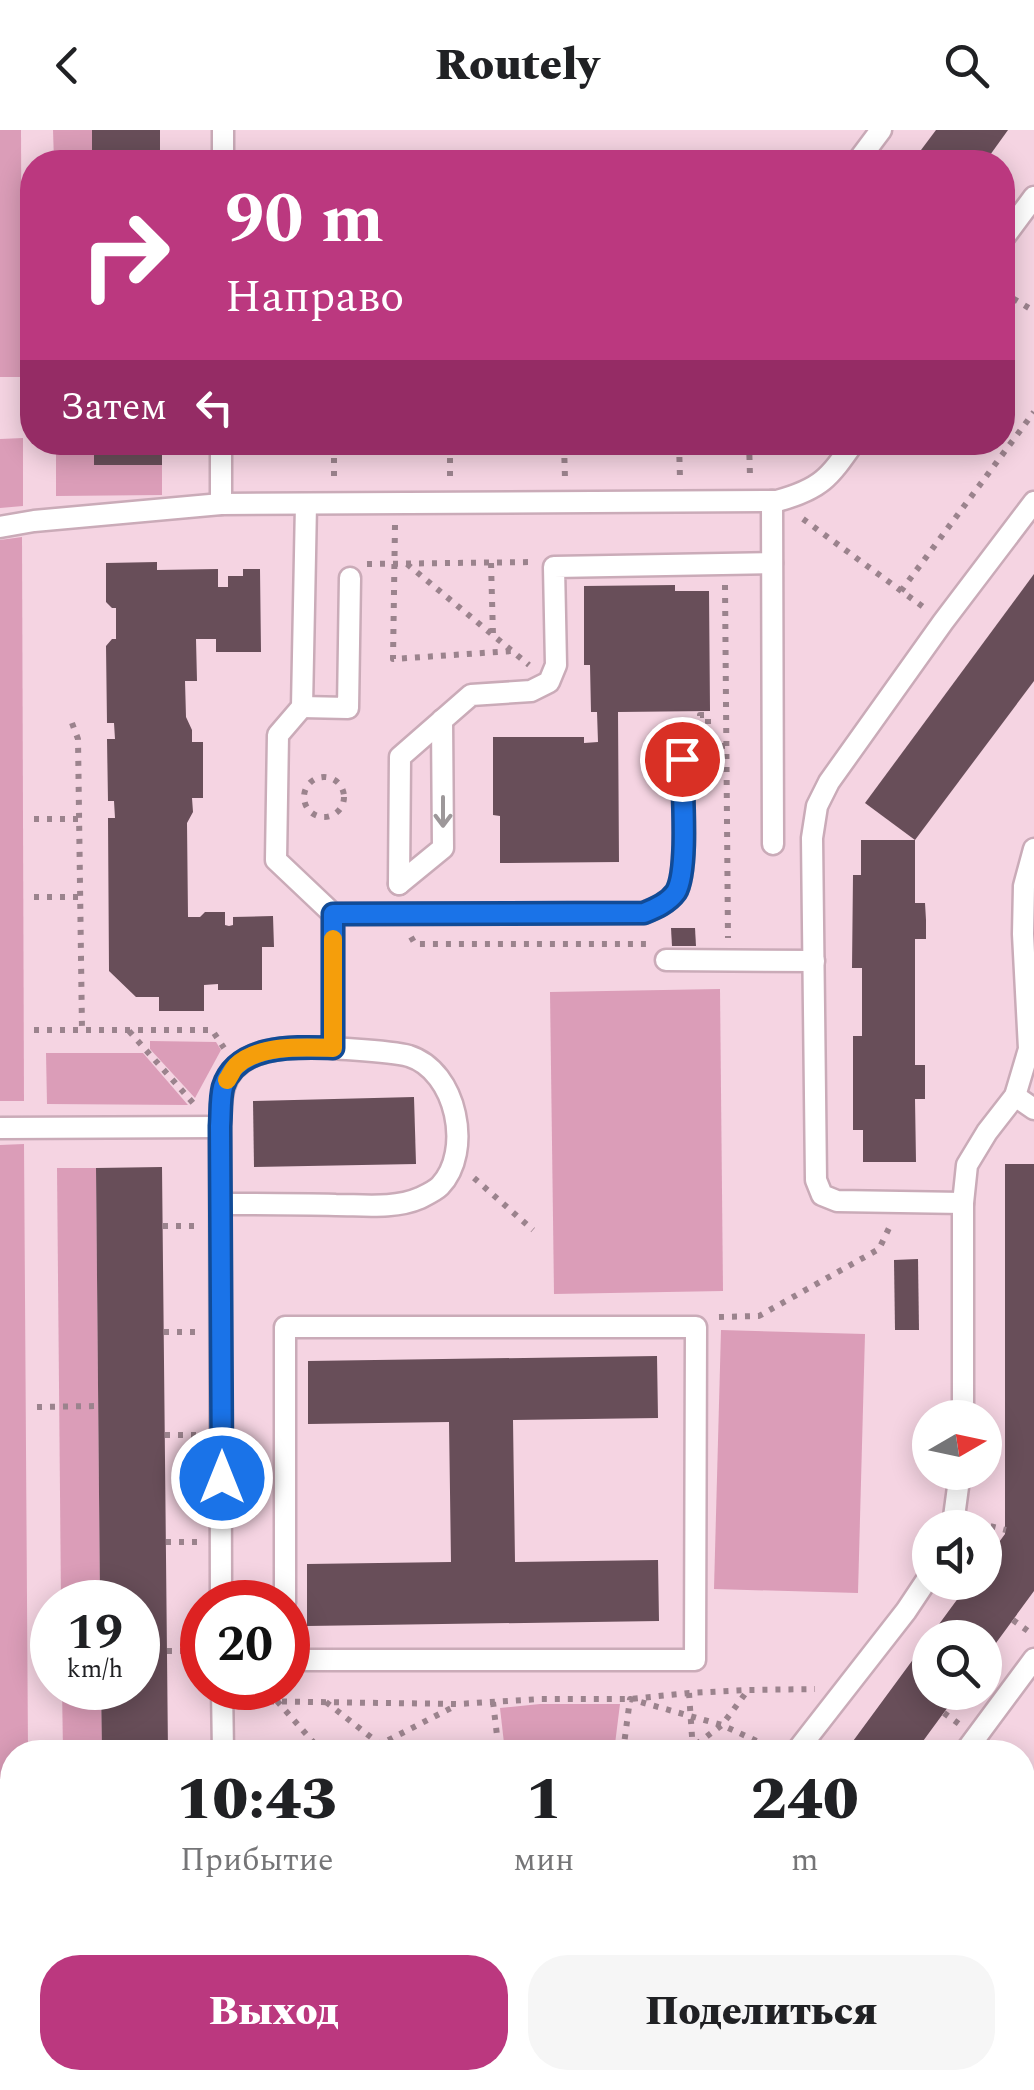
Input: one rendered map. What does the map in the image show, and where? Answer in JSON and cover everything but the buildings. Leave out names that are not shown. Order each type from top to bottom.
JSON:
[{"type":"lane","points":[[1015,223],[1034,198]]},
{"type":"lane","points":[[221,504],[222,455]]},
{"type":"lane","points":[[0,527],[221,504],[766,501],[806,493],[829,476],[844,455]]},
{"type":"lane","points":[[766,501],[772,563],[773,844]]},
{"type":"lane","points":[[963,1203],[837,1201],[822,1195],[816,1180],[812,838],[816,806],[829,782],[1034,502]]},
{"type":"lane","points":[[306,504],[302,707],[278,735],[276,860],[333,914],[644,913],[662,906],[676,892],[682,873],[682,759]]},
{"type":"lane","points":[[442,720],[443,848],[399,884],[400,757],[442,720],[471,695],[531,691],[548,682],[556,665],[554,568],[772,563]]},
{"type":"lane","points":[[302,707],[348,708],[354,571]]},
{"type":"lane","points":[[963,1400],[963,1203],[967,1165],[1015,1096],[1030,1049],[1023,934],[1024,886],[1034,848]]},
{"type":"lane","points":[[333,914],[333,1048]]},
{"type":"lane","points":[[666,960],[814,961]]},
{"type":"lane","points":[[221,1204],[383,1205],[415,1200],[439,1187],[454,1161],[454,1107],[445,1086],[430,1068],[410,1056],[333,1048],[284,1048],[257,1054],[236,1066],[224,1087],[220,1126],[221,1580]]},
{"type":"lane","points":[[1015,1096],[1034,1109]]},
{"type":"lane","points":[[0,1128],[220,1126]]},
{"type":"lane","points":[[285,1580],[285,1327],[696,1327],[696,1660],[310,1660]]},
{"type":"lane","points":[[805,1740],[913,1600]]},
{"type":"lane","points":[[975,1740],[1034,1659]]},
{"type":"lane","points":[[222,1710],[223,1740]]},
{"type":"path","points":[[1015,438],[1034,412]]},
{"type":"path","points":[[753,455],[766,501],[944,622]]},
{"type":"path","points":[[901,591],[1002,455]]},
{"type":"path","points":[[395,504],[393,659],[512,651]]},
{"type":"path","points":[[354,571],[394,564],[544,562],[554,568]]},
{"type":"path","points":[[492,563],[493,635]]},
{"type":"path","points":[[406,564],[548,682]]},
{"type":"path","points":[[725,564],[728,960]]},
{"type":"path","points":[[700,746],[700,715],[708,715],[708,746],[726,746]]},
{"type":"path","points":[[72,723],[78,739],[82,1030]]},
{"type":"path","points":[[323,777],[337,783],[343,797],[338,811],[324,817],[306,808],[304,798],[313,780],[323,777]]},
{"type":"path","points":[[34,819],[80,819]]},
{"type":"path","points":[[34,897],[80,897]]},
{"type":"path","points":[[34,1030],[212,1030]]},
{"type":"path","points":[[128,1030],[194,1104],[220,1126]]},
{"type":"path","points":[[454,1161],[534,1230]]},
{"type":"path","points":[[696,1327],[715,1317],[758,1316],[879,1250],[901,1202]]},
{"type":"path","points":[[37,1407],[98,1406]]},
{"type":"path","points":[[1013,1620],[1034,1636]]},
{"type":"path","points":[[167,1651],[180,1651]]},
{"type":"path","points":[[310,1702],[458,1704],[630,1699],[689,1692],[844,1689]]},
{"type":"path","points":[[704,1740],[722,1725],[748,1690]]},
{"type":"path","points":[[689,1692],[691,1740]]},
{"type":"path","points":[[630,1699],[691,1714],[755,1740]]},
{"type":"path","points":[[624,1740],[630,1699]]},
{"type":"path","points":[[325,1702],[372,1740]]},
{"type":"path","points":[[493,1702],[498,1740]]},
{"type":"path","points":[[388,1740],[458,1704]]},
{"type":"path","points":[[285,1710],[311,1740]]},
{"type":"shaded area","points":[[0,130],[21,130],[20,377],[0,377]]},
{"type":"shaded area","points":[[53,130],[92,130],[92,150],[54,150]]},
{"type":"shaded area","points":[[20,438],[23,506],[0,508],[0,439]]},
{"type":"shaded area","points":[[56,455],[95,455],[95,465],[162,465],[162,495],[56,496]]},
{"type":"shaded area","points":[[22,537],[24,1101],[0,1101],[0,540]]},
{"type":"shaded area","points":[[720,989],[723,1291],[554,1294],[550,992]]},
{"type":"shaded area","points":[[150,1041],[216,1042],[221,1050],[195,1098],[150,1049]]},
{"type":"shaded area","points":[[46,1053],[143,1053],[188,1105],[47,1104]]},
{"type":"shaded area","points":[[24,1144],[28,1740],[0,1740],[0,1145]]},
{"type":"shaded area","points":[[57,1168],[96,1168],[100,1580],[61,1580]]},
{"type":"shaded area","points":[[721,1330],[865,1334],[858,1593],[714,1589]]},
{"type":"shaded area","points":[[620,1704],[616,1740],[504,1740],[500,1708]]},
{"type":"shaded area","points":[[62,1710],[101,1710],[102,1740],[63,1740]]},
{"type":"slow traffic","points":[[227,1080],[236,1066],[257,1054],[284,1048],[333,1048],[333,939]]},
{"type":"route","points":[[222,1478],[220,1126],[224,1087],[236,1066],[257,1054],[284,1048],[333,1048],[333,914],[644,913],[662,906],[676,892],[682,873],[682,759]]}]
